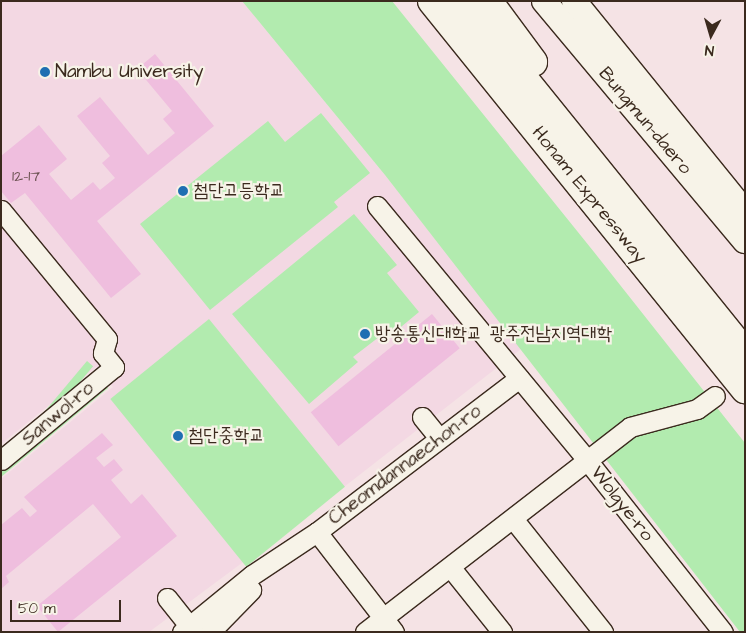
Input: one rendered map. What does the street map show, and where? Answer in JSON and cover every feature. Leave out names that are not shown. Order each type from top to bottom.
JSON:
[{"type":"highway","name":"Honam Expressway","points":[[432,1],[745,390]]},
{"type":"highway","name":"Honam Expressway","points":[[461,1],[744,352]]},
{"type":"highway","points":[[488,1],[684,257],[744,352]]},
{"type":"main road","name":"Bungmun-daero","points":[[544,1],[745,242]]},
{"type":"main road","name":"Bungmun-daero","points":[[574,1],[745,212]]},
{"type":"street","name":"Wolgye-ro","points":[[377,206],[587,460],[723,632]]},
{"type":"street","name":"Sanwol-ro","points":[[1,210],[107,339],[103,353],[114,367],[1,460]]},
{"type":"street","name":"Cheomdannaechon-ro","points":[[291,551],[519,378]]},
{"type":"street","points":[[365,632],[389,625],[451,568],[630,427],[697,409],[715,396]]},
{"type":"street","points":[[422,417],[439,438]]},
{"type":"street","points":[[514,520],[603,632]]},
{"type":"street","points":[[317,532],[389,625]]},
{"type":"street","points":[[167,598],[188,630],[252,574],[291,551]]},
{"type":"street","points":[[210,632],[291,551]]},
{"type":"street","points":[[451,568],[502,632]]},
{"type":"shaded area","points":[[1,1],[242,1],[385,175],[521,349],[344,487],[149,632],[1,632],[1,479],[113,387],[96,367],[1,444]]},
{"type":"green space","points":[[242,1],[392,1],[594,252],[745,443],[745,632],[740,632],[385,175]]},
{"type":"green space","points":[[321,113],[370,173],[334,202],[338,207],[210,310],[140,224],[268,121],[285,142]]},
{"type":"green space","points":[[354,214],[397,265],[387,273],[419,312],[384,341],[379,337],[353,357],[358,362],[309,404],[232,314]]},
{"type":"green space","points":[[209,319],[345,487],[246,567],[110,399]]},
{"type":"green space","points":[[87,361],[93,366],[22,451],[16,446]]},
{"type":"green space","points":[[103,381],[108,388],[1,477],[1,464]]},
{"type":"building","points":[[155,54],[214,126],[97,221],[141,274],[111,298],[25,193],[11,203],[1,191],[1,156],[39,125],[67,159],[49,174],[71,200],[93,182],[100,190],[115,178],[102,163],[110,156],[77,116],[100,97],[148,155],[175,133],[163,119],[172,111],[137,69]]},
{"type":"building","points":[[432,314],[460,348],[338,446],[311,412]]},
{"type":"building","points":[[102,433],[113,445],[96,458],[104,467],[114,459],[123,470],[111,480],[131,504],[142,494],[177,536],[58,632],[37,606],[121,537],[93,504],[6,576],[9,582],[1,589],[1,525],[22,508],[30,517],[37,511],[24,497]]},
{"type":"place","name":"Nambu University","points":[[45,72]]},
{"type":"place","name":"첨단고등학교","points":[[183,191]]},
{"type":"place","name":"방송통신대학교 광주전남지역대학","points":[[365,334]]},
{"type":"place","name":"첨단중학교","points":[[178,436]]}]
